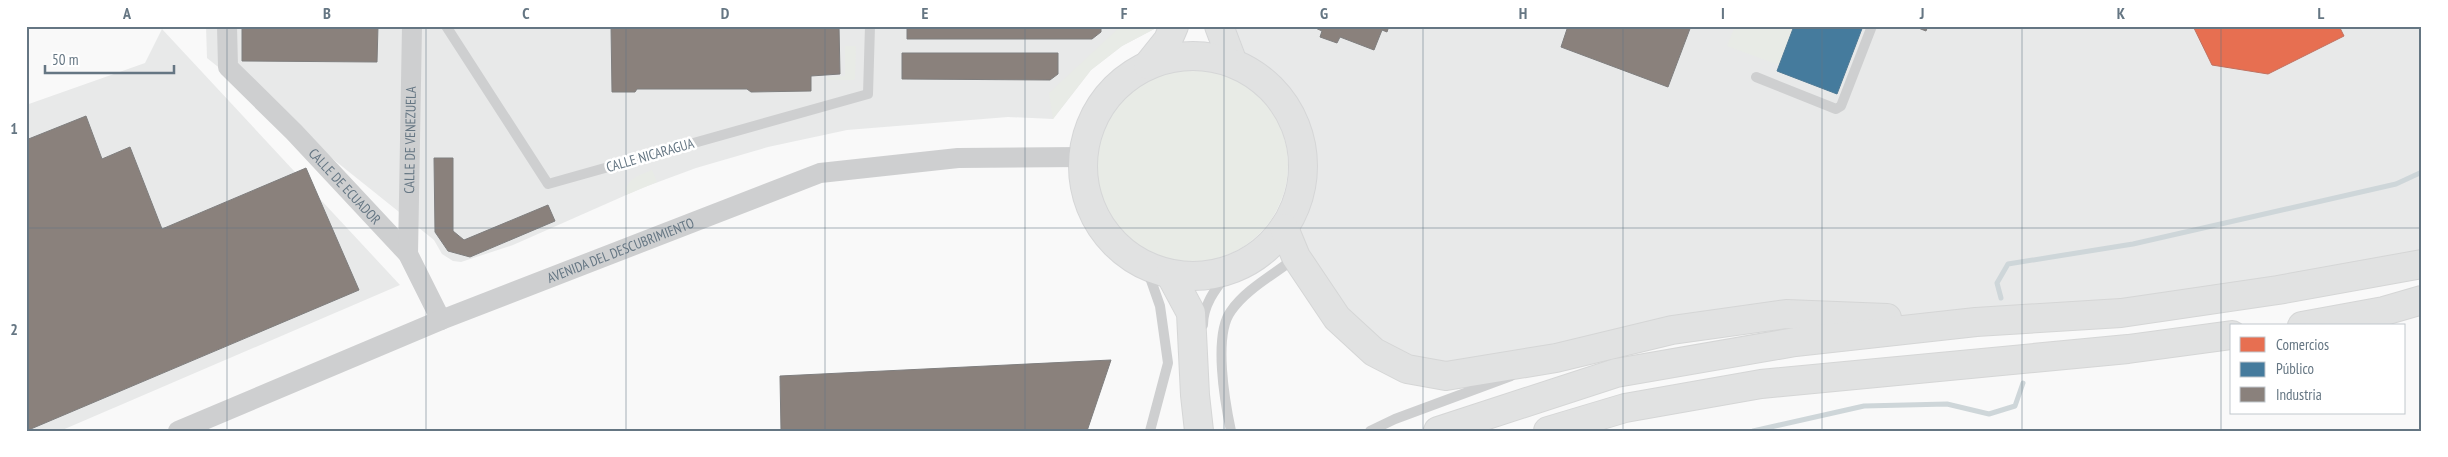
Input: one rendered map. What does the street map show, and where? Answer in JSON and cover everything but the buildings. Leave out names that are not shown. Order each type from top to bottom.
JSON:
[{"type":"main road","points":[[1148,65],[1168,40],[1174,26]]},
{"type":"main road","points":[[1219,26],[1233,63]]},
{"type":"main road","points":[[1205,56],[1233,63],[1261,80],[1283,104],[1298,134],[1302,166],[1298,198],[1284,228],[1269,245],[1251,260],[1230,270],[1197,276],[1158,270],[1118,247],[1097,221],[1085,190],[1083,157],[1089,128],[1103,102],[1123,80],[1148,65],[1176,57],[1205,56]]},
{"type":"main road","points":[[1284,228],[1296,257],[1337,318],[1374,352],[1407,369],[1446,376],[1556,358],[1672,330],[1786,314],[1976,322]]},
{"type":"main road","points":[[1438,431],[1616,373],[1795,342],[1976,322],[2121,313],[2278,290],[2422,264]]},
{"type":"main road","points":[[1158,270],[1191,313],[1199,431]]},
{"type":"main road","points":[[2384,311],[2422,300]]},
{"type":"main road","points":[[2313,324],[2422,306]]},
{"type":"main road","points":[[1548,431],[1625,408],[1760,384],[2128,349],[2230,335]]},
{"type":"street","name":"CALLE DE ECUADOR","points":[[227,26],[228,67],[294,132],[408,254],[441,320]]},
{"type":"street","name":"CALLE DE VENEZUELA","points":[[408,254],[412,26]]},
{"type":"street","name":"AVENIDA DEL DESCUBRIMIENTO","points":[[178,431],[441,320],[820,173],[958,158],[1083,157]]},
{"type":"lane","name":"CALLE NICARAGUA","points":[[446,26],[548,184],[868,94],[870,26]]},
{"type":"lane","points":[[1756,77],[1836,109],[1841,106],[1872,26]]},
{"type":"lane","points":[[1231,431],[1225,402],[1222,369],[1223,333],[1230,312],[1245,296],[1296,257]]},
{"type":"lane","points":[[1150,431],[1168,363],[1160,306],[1158,270]]},
{"type":"lane","points":[[1209,431],[1205,397],[1203,317],[1212,294],[1230,270]]},
{"type":"lane","points":[[1370,431],[1395,419],[1556,358]]},
{"type":"shaded area","points":[[206,26],[1160,26],[1122,46],[1091,70],[1053,119],[1008,117],[847,130],[768,147],[696,168],[642,188],[513,245],[461,262],[453,261],[442,254],[434,240],[207,58]]},
{"type":"shaded area","points":[[1121,26],[1160,26],[1122,46],[1091,70],[1053,119],[1049,93]]},
{"type":"shaded area","points":[[1219,26],[2422,26],[2422,264],[1976,322],[1786,314],[1446,376],[1374,352],[1284,228],[1298,198],[1303,166],[1298,133],[1283,104],[1261,80],[1233,63]]},
{"type":"shaded area","points":[[1735,26],[1794,26],[1779,65],[1727,46]]},
{"type":"shaded area","points":[[162,29],[400,285],[60,431],[26,431],[26,105],[145,63]]},
{"type":"shaded area","points":[[845,46],[856,46],[854,80],[827,80],[827,77],[845,76]]},
{"type":"shaded area","points":[[1181,68],[1201,68],[1237,79],[1260,96],[1272,111],[1281,128],[1288,155],[1288,175],[1281,202],[1272,219],[1260,234],[1245,246],[1228,255],[1201,262],[1181,262],[1145,251],[1129,240],[1116,227],[1105,211],[1098,193],[1094,175],[1094,155],[1105,119],[1116,103],[1129,90],[1145,79],[1163,72]]},
{"type":"shaded area","points":[[652,170],[657,182],[626,195],[626,189],[630,181]]},
{"type":"waterway","points":[[2001,298],[1997,283],[2008,264],[2133,244],[2396,184],[2422,172]]},
{"type":"waterway","points":[[1753,431],[1864,406],[1947,404],[1989,414],[2015,406],[2023,383]]}]
